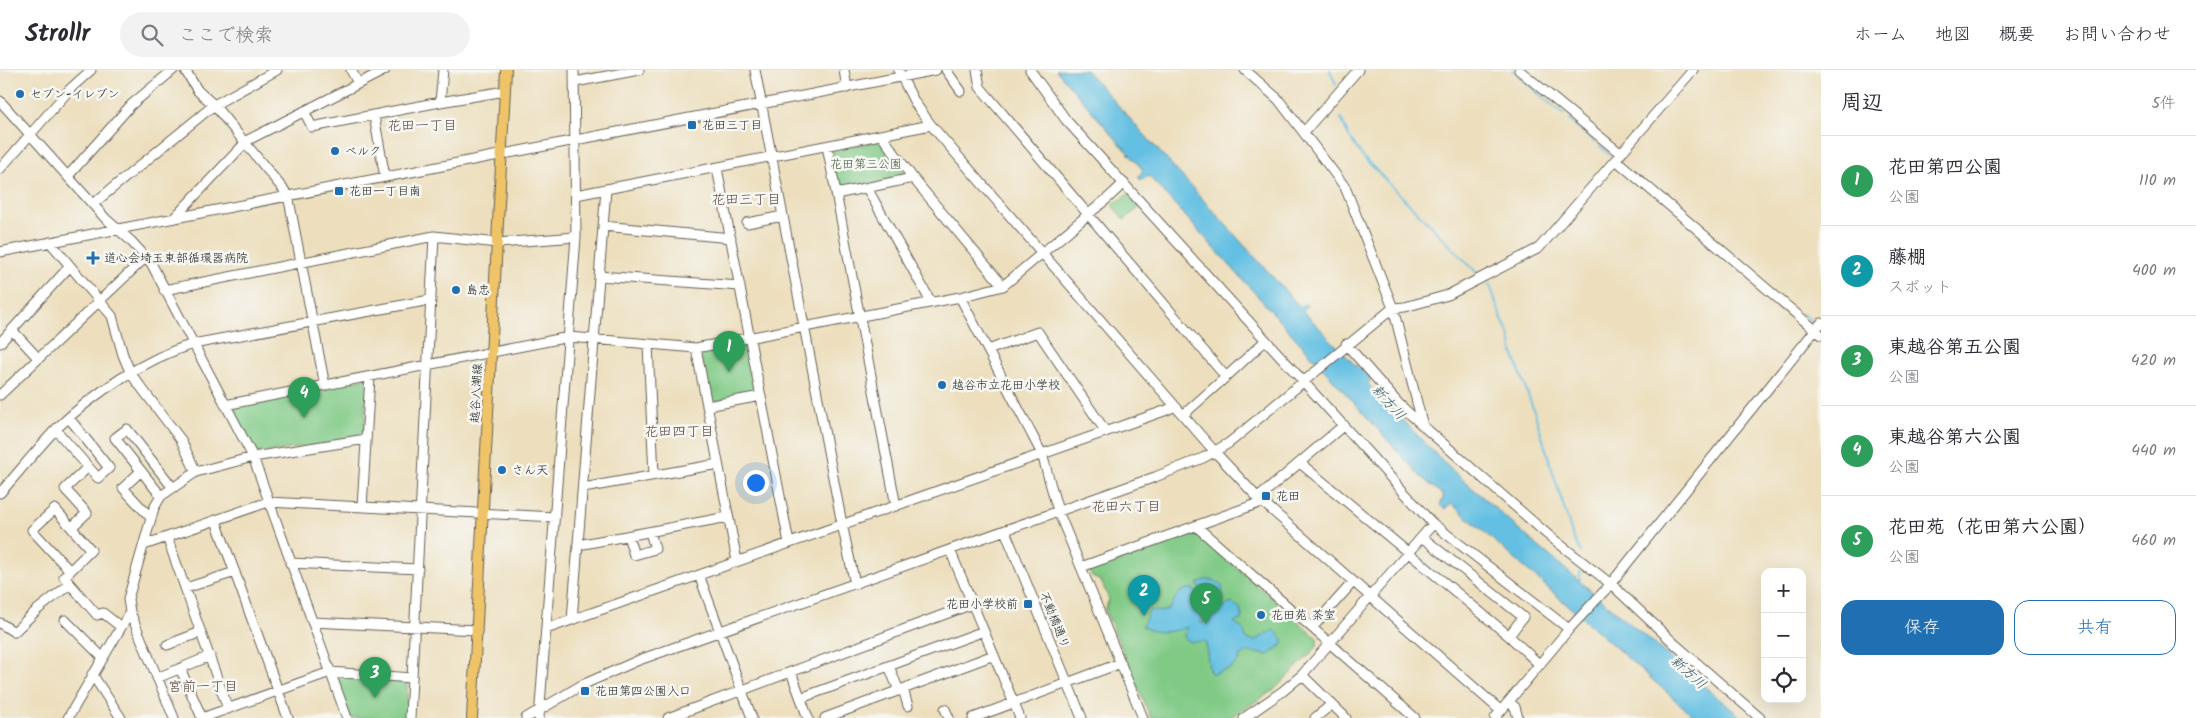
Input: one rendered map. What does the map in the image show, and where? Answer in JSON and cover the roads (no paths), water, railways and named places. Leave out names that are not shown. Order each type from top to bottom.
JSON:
[{"type":"main road","name":"越谷八潮線","points":[[472,718],[506,70]]},
{"type":"street","points":[[0,169],[70,90],[91,70]]},
{"type":"street","points":[[68,176],[132,105],[174,70]]},
{"type":"street","points":[[184,70],[198,91],[214,105],[288,196],[325,386]]},
{"type":"street","points":[[93,204],[214,105],[277,70]]},
{"type":"street","points":[[351,70],[358,83]]},
{"type":"street","points":[[174,218],[245,144],[304,111],[385,70]]},
{"type":"street","points":[[440,102],[443,70]]},
{"type":"street","points":[[540,713],[576,237],[574,70]]},
{"type":"street","points":[[575,82],[600,74],[639,70]]},
{"type":"street","points":[[755,70],[855,584]]},
{"type":"street","points":[[844,70],[847,88]]},
{"type":"street","points":[[0,252],[762,105],[847,88],[900,74],[936,70]]},
{"type":"street","points":[[946,70],[961,91]]},
{"type":"street","points":[[977,70],[980,87],[1226,377]]},
{"type":"street","points":[[1030,70],[1066,120],[1433,524],[1569,629]]},
{"type":"street","points":[[1245,70],[1278,99],[1345,187],[1393,308],[1423,426]]},
{"type":"street","points":[[1304,132],[1358,70]]},
{"type":"street","points":[[900,74],[931,126],[1215,452],[1260,500],[1498,714],[1569,629],[1610,586],[1819,329],[1518,70]]},
{"type":"street","points":[[526,718],[540,713],[582,686],[613,671],[1183,467],[1215,452],[1248,429],[1305,382],[1346,344],[1393,308],[1406,307],[1448,294],[1539,248],[1693,70]]},
{"type":"street","points":[[304,111],[312,127],[505,91]]},
{"type":"street","points":[[0,101],[93,204],[146,256],[253,457],[347,718]]},
{"type":"street","points":[[374,116],[385,177]]},
{"type":"street","points":[[576,195],[931,126]]},
{"type":"street","points":[[881,135],[913,178],[1002,286]]},
{"type":"street","points":[[827,146],[896,506]]},
{"type":"street","points":[[717,168],[789,543]]},
{"type":"street","points":[[836,194],[913,178]]},
{"type":"street","points":[[225,405],[569,337],[696,348],[960,297],[1002,286],[1124,183]]},
{"type":"street","points":[[868,188],[931,302]]},
{"type":"street","points":[[572,620],[606,189]]},
{"type":"street","points":[[747,223],[783,216]]},
{"type":"street","points":[[603,226],[731,238]]},
{"type":"street","points":[[164,290],[434,236],[498,243],[576,237]]},
{"type":"street","points":[[410,718],[434,236]]},
{"type":"street","points":[[50,242],[100,299],[112,316],[123,355],[131,374],[180,440],[196,472]]},
{"type":"street","points":[[0,395],[146,256]]},
{"type":"street","points":[[0,342],[70,266]]},
{"type":"street","points":[[599,276],[740,286]]},
{"type":"street","points":[[960,297],[1042,454],[1058,511],[1143,718]]},
{"type":"street","points":[[0,493],[69,418],[107,388],[159,356],[193,344],[430,300]]},
{"type":"street","points":[[12,330],[38,358]]},
{"type":"street","points":[[988,350],[1038,332],[1106,432]]},
{"type":"street","points":[[1183,415],[1266,340]]},
{"type":"street","points":[[648,344],[654,475]]},
{"type":"street","points":[[1346,344],[1398,403],[1423,426],[1548,535],[1610,586],[1760,718]]},
{"type":"street","points":[[696,348],[737,561]]},
{"type":"street","points":[[362,507],[370,377]]},
{"type":"street","points":[[707,406],[761,396]]},
{"type":"street","points":[[546,629],[1175,406]]},
{"type":"street","points":[[56,430],[87,468],[98,478],[109,468],[69,418]]},
{"type":"street","points":[[1081,567],[1196,526],[1260,500],[1344,425]]},
{"type":"street","points":[[161,496],[115,438],[127,429],[173,488]]},
{"type":"street","points":[[174,718],[130,612],[128,599],[151,518],[161,496],[196,472],[253,457],[366,439]]},
{"type":"street","points":[[1300,463],[1509,636],[1540,665]]},
{"type":"street","points":[[583,488],[718,464]]},
{"type":"street","points":[[72,527],[86,513],[65,489],[87,468]]},
{"type":"street","points":[[141,471],[123,488],[151,518]]},
{"type":"street","points":[[144,545],[268,502],[555,517]]},
{"type":"street","points":[[70,571],[32,530],[55,509],[91,550],[70,571],[64,577],[97,615],[103,613],[120,627]]},
{"type":"street","points":[[578,545],[728,517]]},
{"type":"street","points":[[216,521],[288,718]]},
{"type":"street","points":[[1244,718],[1302,676],[1433,524]]},
{"type":"street","points":[[1196,526],[1415,718]]},
{"type":"street","name":"不動橋通り","points":[[1005,531],[1082,718]]},
{"type":"street","points":[[628,536],[634,555],[655,549],[650,532]]},
{"type":"street","points":[[167,537],[228,708]]},
{"type":"street","points":[[1422,537],[1523,617],[1509,636]]},
{"type":"street","points":[[950,550],[1020,718]]},
{"type":"street","points":[[290,563],[418,569]]},
{"type":"street","points":[[186,588],[235,572]]},
{"type":"street","points":[[699,575],[752,718]]},
{"type":"street","points":[[1312,628],[1353,582]]},
{"type":"street","points":[[0,623],[14,632],[37,610],[70,584]]},
{"type":"street","points":[[668,718],[972,604]]},
{"type":"street","points":[[68,718],[130,612]]},
{"type":"street","points":[[65,620],[102,657]]},
{"type":"street","points":[[312,622],[476,630]]},
{"type":"street","points":[[801,698],[984,631]]},
{"type":"street","points":[[167,645],[201,632]]},
{"type":"street","points":[[826,718],[994,655]]},
{"type":"street","points":[[157,678],[210,656]]},
{"type":"street","points":[[973,718],[1121,663]]},
{"type":"street","points":[[889,666],[908,706]]},
{"type":"street","points":[[180,668],[202,718],[330,672],[412,678]]},
{"type":"street","points":[[791,672],[808,718]]},
{"type":"street","points":[[92,674],[121,718]]},
{"type":"street","points":[[1302,676],[1346,718]]},
{"type":"street","points":[[1509,702],[1515,707],[1518,718]]},
{"type":"street","points":[[1315,718],[1332,704]]},
{"type":"street","points":[[693,709],[696,718]]},
{"type":"street","points":[[945,709],[949,718]]},
{"type":"water","points":[[1056,70],[1086,70],[1299,306],[1307,305],[1303,311],[1354,364],[1371,378],[1368,384],[1442,461],[1532,541],[1742,718],[1696,718],[1452,504],[1444,509],[1440,505],[1444,496],[1421,477],[1149,176],[1141,180],[1138,177],[1143,170]]},
{"type":"water","points":[[1205,580],[1213,580],[1222,584],[1223,601],[1220,601],[1211,588],[1198,587],[1198,583]]},
{"type":"water","points":[[1194,588],[1192,590],[1208,592],[1213,597],[1212,604],[1199,622],[1201,624],[1218,609],[1232,603],[1240,608],[1241,620],[1234,622],[1244,630],[1246,639],[1254,641],[1274,630],[1283,639],[1283,644],[1268,655],[1249,652],[1239,657],[1240,660],[1231,668],[1212,674],[1209,670],[1206,643],[1186,639],[1184,636],[1188,627],[1158,632],[1142,626],[1150,610],[1164,611],[1168,609],[1182,591]]},
{"type":"waterway","points":[[1330,70],[1336,85]]},
{"type":"waterway","points":[[1518,76],[1564,115]]},
{"type":"waterway","points":[[1341,118],[1348,135],[1362,156],[1477,273]]},
{"type":"waterway","points":[[1569,120],[1595,142]]},
{"type":"waterway","points":[[1600,146],[1609,154]]},
{"type":"waterway","points":[[1488,284],[1509,333],[1513,353],[1535,414],[1573,537],[1581,552]]},
{"type":"waterway","points":[[1803,314],[1815,324]]},
{"type":"waterway","points":[[1580,572],[1580,582]]},
{"type":"place","name":"セブン-イレブン","points":[[20,94]]},
{"type":"place","name":"花田三丁目","points":[[692,125]]},
{"type":"place","name":"ベルク","points":[[335,151]]},
{"type":"place","name":"花田一丁目南","points":[[339,191]]},
{"type":"place","name":"道心会埼玉東部循環器病院","points":[[93,258]]},
{"type":"place","name":"島忠","points":[[456,290]]},
{"type":"place","name":"花田第四公園","points":[[729,372]]},
{"type":"place","name":"越谷市立花田小学校","points":[[942,385]]},
{"type":"place","name":"東越谷第六公園","points":[[304,418]]},
{"type":"place","name":"さん天","points":[[502,470]]},
{"type":"place","name":"花田","points":[[1266,496]]},
{"type":"place","name":"花田小学校前","points":[[1028,604]]},
{"type":"place","name":"花田苑 茶室","points":[[1261,615]]},
{"type":"place","name":"藤棚","points":[[1144,616]]},
{"type":"place","name":"花田苑（花田第六公園）","points":[[1206,624]]},
{"type":"place","name":"花田第四公園入口","points":[[585,691]]},
{"type":"place","name":"東越谷第五公園","points":[[375,698]]},
{"type":"district","name":"花田一丁目","points":[[422,125]]},
{"type":"district","name":"花田三丁目","points":[[746,199]]},
{"type":"district","name":"花田四丁目","points":[[679,431]]},
{"type":"district","name":"花田六丁目","points":[[1126,506]]},
{"type":"district","name":"宮前一丁目","points":[[203,686]]},
{"type":"park label","name":"花田第三公園","points":[[866,164]]},
{"type":"water label","name":"新方川","points":[[1389,402]]},
{"type":"water label","name":"新方川","points":[[1689,672]]}]
